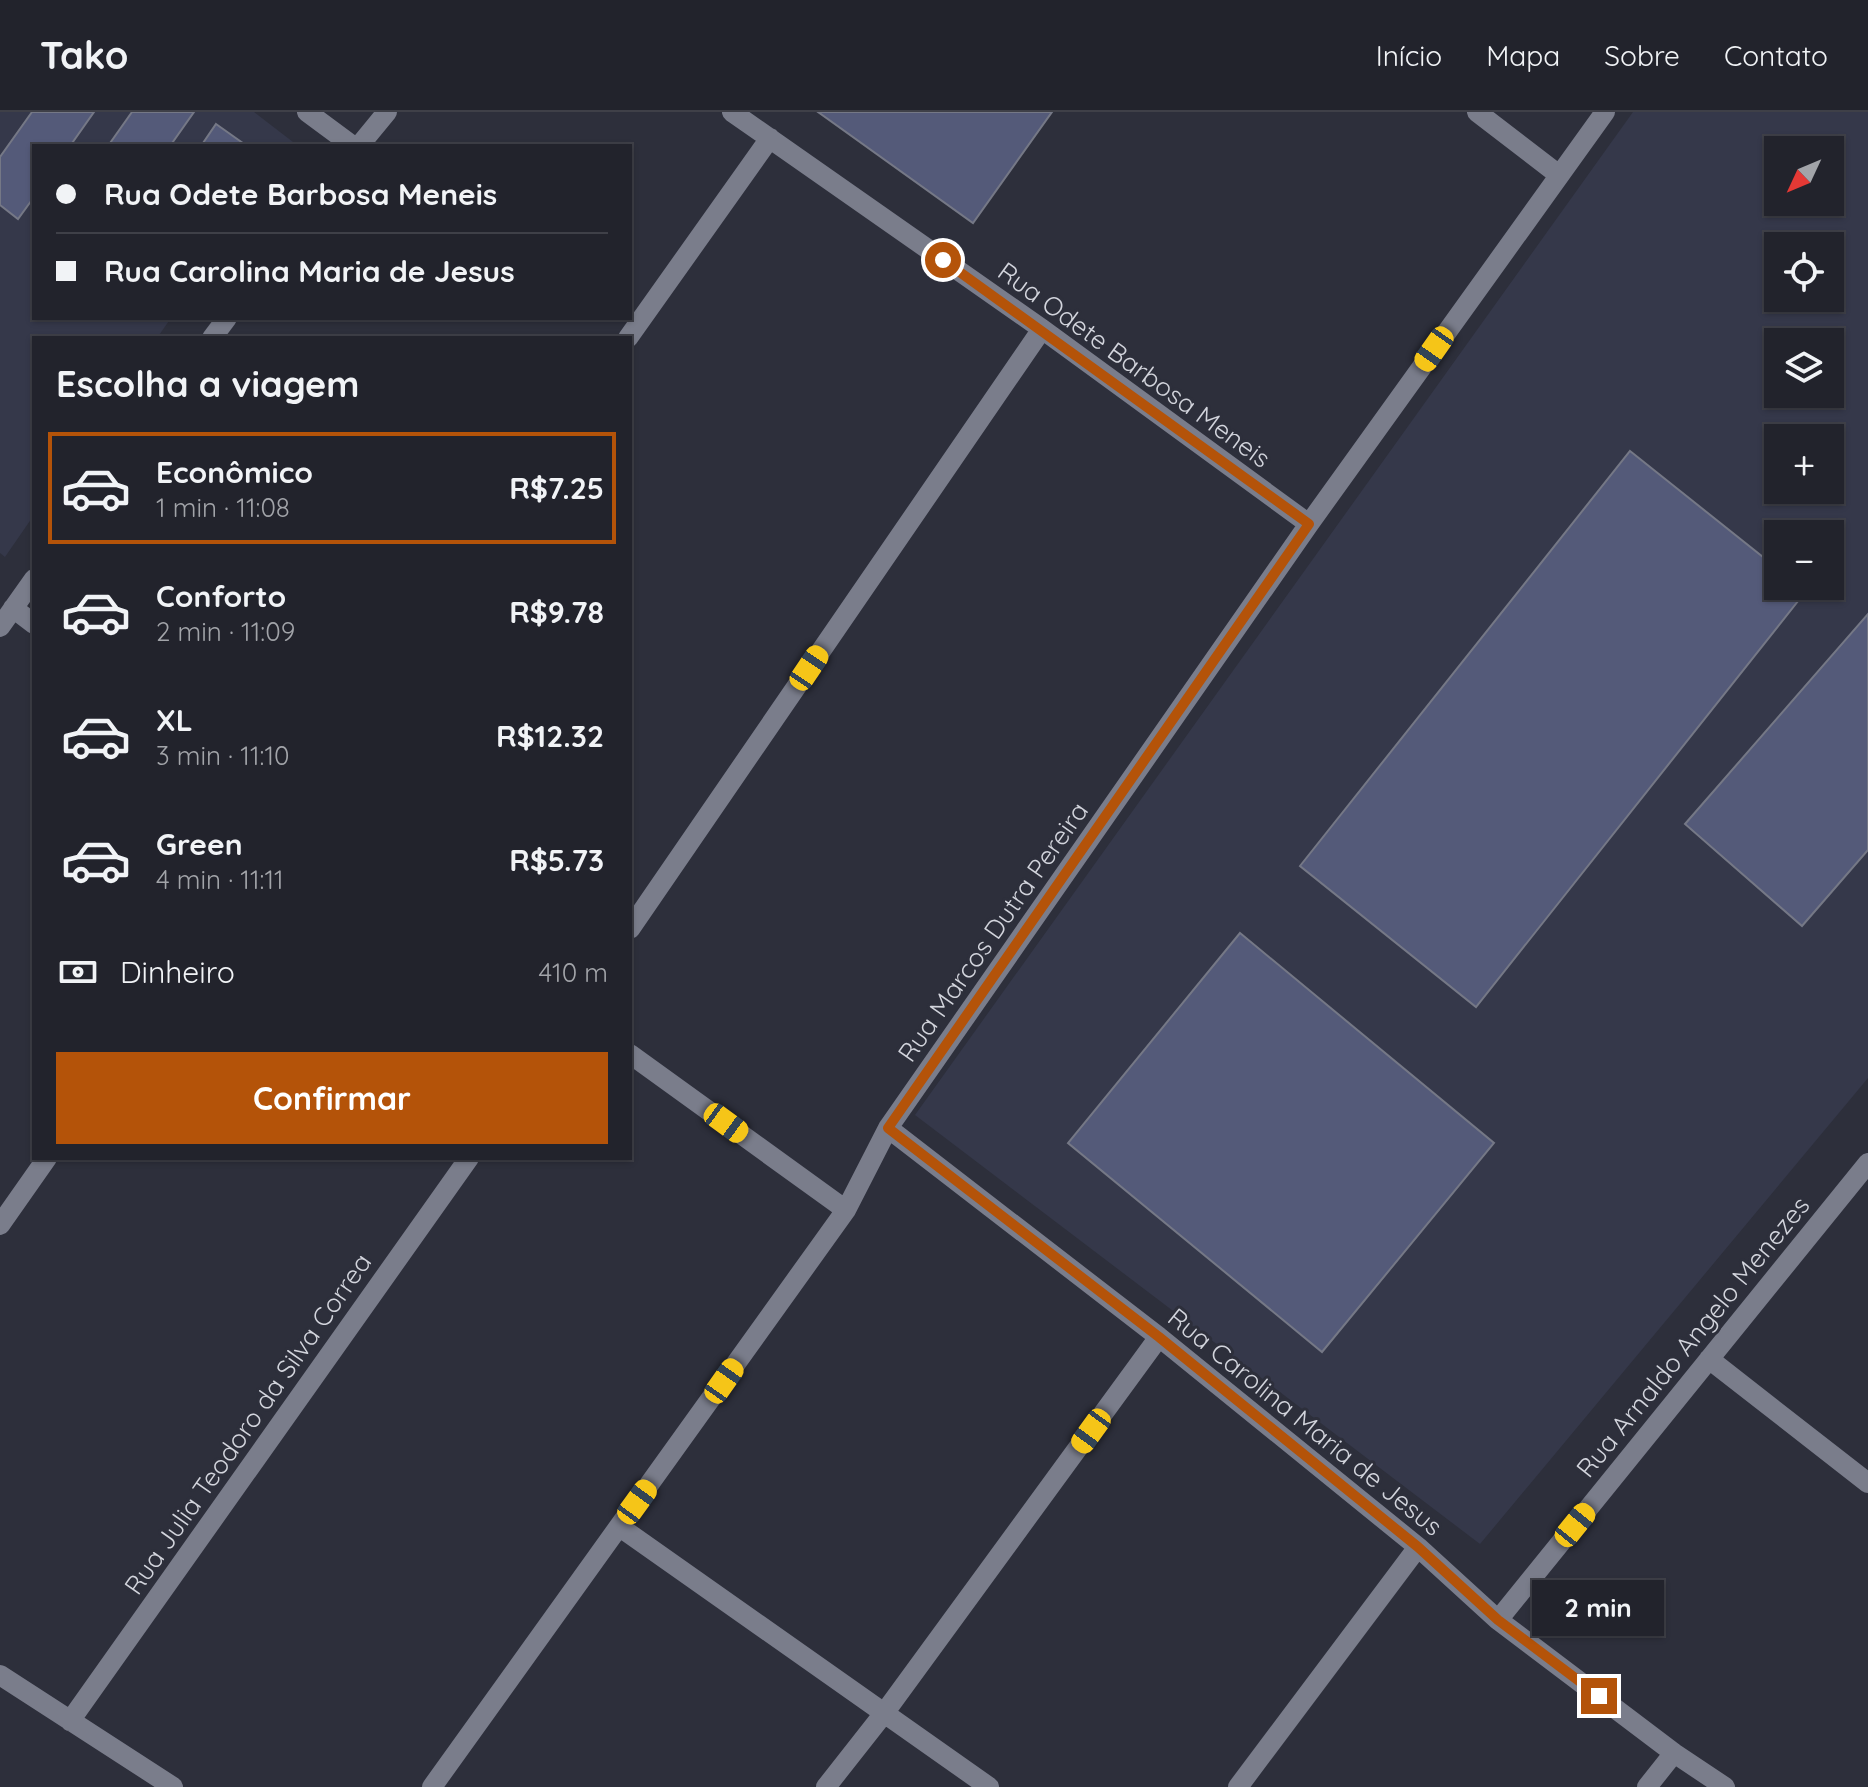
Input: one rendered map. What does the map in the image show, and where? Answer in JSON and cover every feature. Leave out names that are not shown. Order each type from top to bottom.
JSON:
[{"type":"street","points":[[307,112],[350,144]]},
{"type":"street","points":[[361,144],[387,112]]},
{"type":"street","name":"Rua Odete Barbosa Meneis","points":[[732,112],[1042,329],[1309,524]]},
{"type":"street","points":[[1477,112],[1559,175]]},
{"type":"street","name":"Rua Marcos Dutra Pereira","points":[[432,1787],[846,1210],[888,1128],[1309,524],[1605,112]]},
{"type":"street","points":[[629,336],[770,138]]},
{"type":"street","points":[[632,926],[1042,329]]},
{"type":"street","points":[[0,627],[32,582]]},
{"type":"street","points":[[13,608],[32,622]]},
{"type":"street","points":[[632,1055],[846,1210]]},
{"type":"street","name":"Rua Carolina Maria de Jesus","points":[[888,1128],[1159,1337],[1418,1547],[1498,1620],[1674,1753],[1725,1787]]},
{"type":"street","points":[[0,1225],[46,1160]]},
{"type":"street","name":"Rua Julia Teodoro da Silva Correa","points":[[70,1721],[468,1160]]},
{"type":"street","name":"Rua Arnaldo Angelo Menezes","points":[[1498,1620],[1868,1163]]},
{"type":"street","points":[[826,1787],[885,1712],[1159,1337]]},
{"type":"street","points":[[1709,1359],[1868,1483]]},
{"type":"street","points":[[620,1527],[989,1787]]},
{"type":"street","points":[[1238,1787],[1418,1547]]},
{"type":"street","points":[[0,1675],[173,1787]]},
{"type":"street","points":[[1647,1787],[1674,1753]]},
{"type":"shaded area","points":[[0,112],[254,112],[293,142],[292,144],[32,144],[32,320],[170,320],[158,336],[32,336],[32,518],[5,557],[0,553]]},
{"type":"shaded area","points":[[1633,112],[1868,112],[1868,1078],[1480,1544],[915,1115]]},
{"type":"building","points":[[32,112],[94,112],[71,144],[32,144],[32,200],[18,219],[0,205],[0,157]]},
{"type":"building","points":[[132,112],[194,112],[171,144],[109,144]]},
{"type":"building","points":[[818,112],[1052,112],[973,223]]},
{"type":"building","points":[[216,124],[244,144],[202,144]]},
{"type":"building","points":[[1630,451],[1764,558],[1764,600],[1799,600],[1476,1007],[1300,866]]},
{"type":"building","points":[[1868,614],[1868,850],[1802,926],[1685,824]]},
{"type":"building","points":[[1240,933],[1494,1143],[1322,1352],[1068,1143]]},
{"type":"route","points":[[943,260],[1309,524],[888,1128],[1159,1337],[1418,1547],[1498,1620],[1599,1696]]}]
